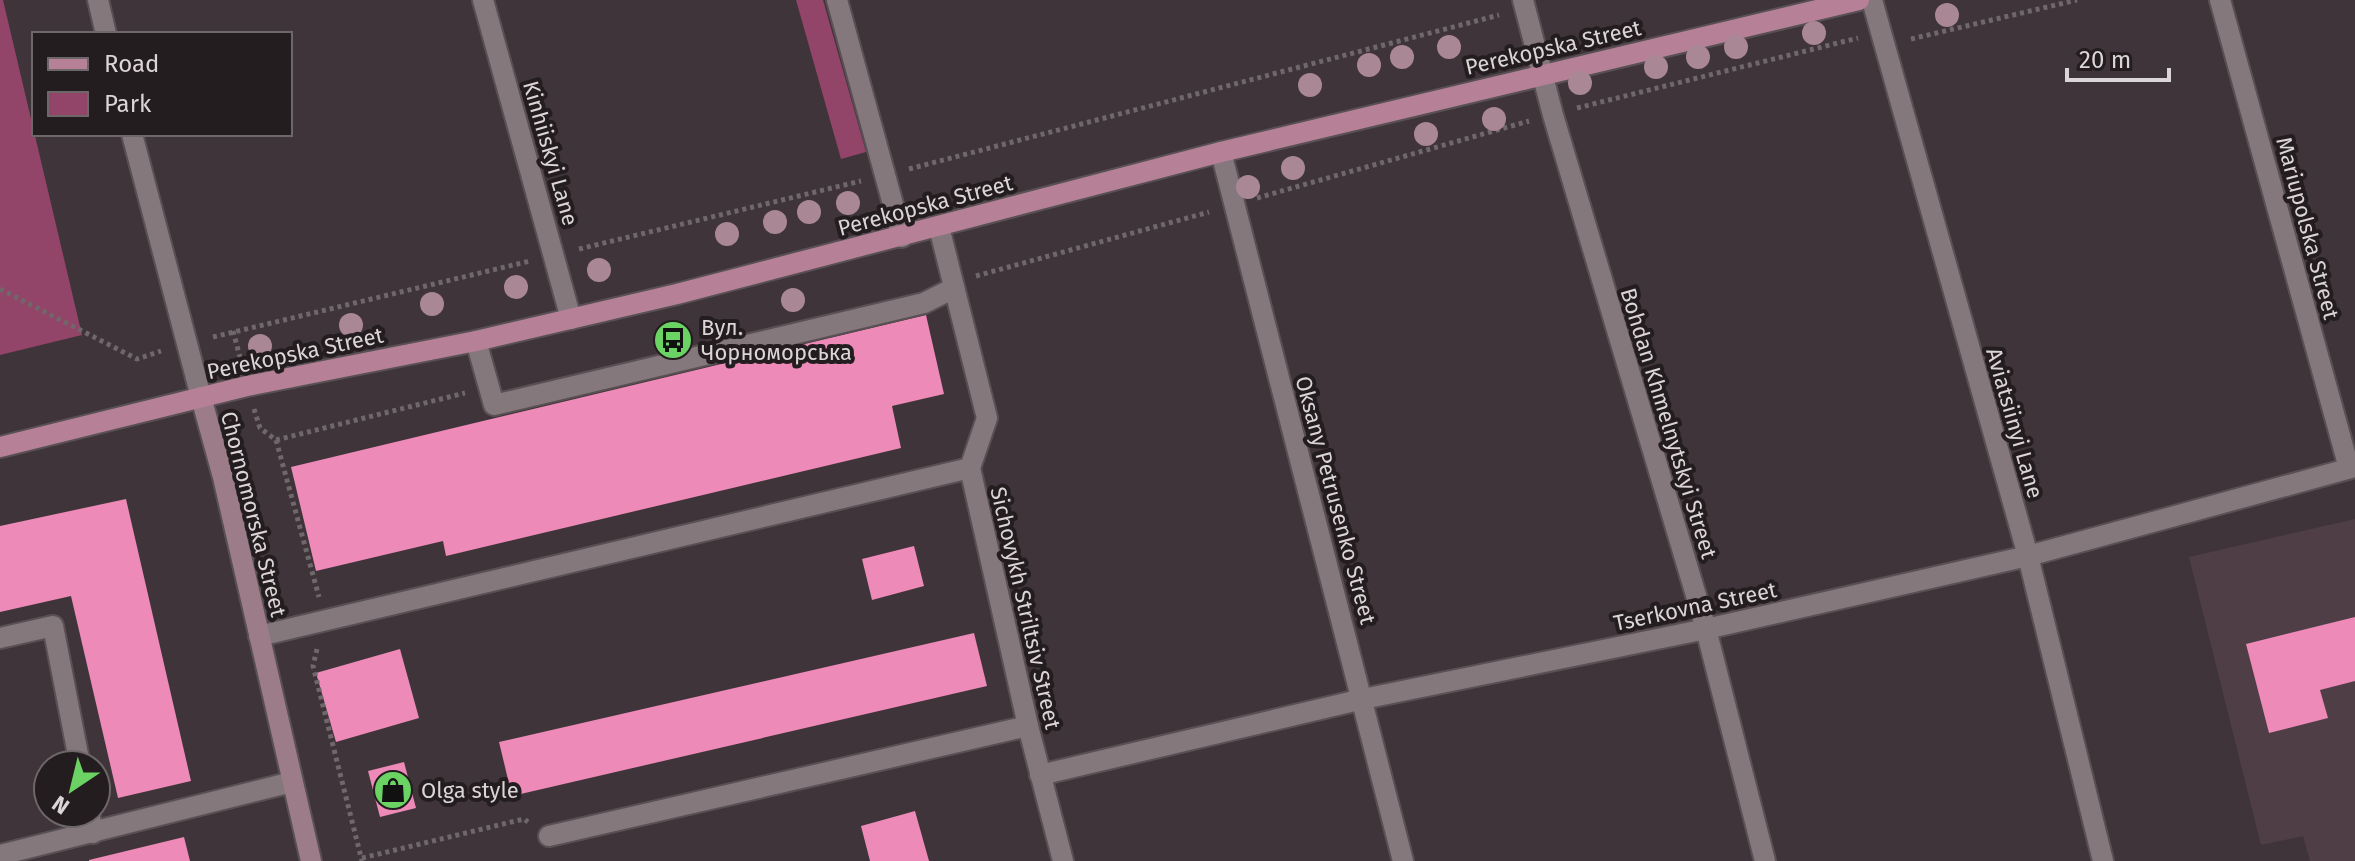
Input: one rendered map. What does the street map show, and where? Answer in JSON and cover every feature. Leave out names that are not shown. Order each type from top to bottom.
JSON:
[{"type":"main road","name":"Perekopska Street","points":[[0,447],[247,386],[571,319],[902,237],[1221,152],[1859,0]]},
{"type":"street","points":[[98,0],[106,32]]},
{"type":"street","name":"Kinhiiskyi Lane","points":[[483,0],[571,319]]},
{"type":"street","points":[[837,0],[902,237]]},
{"type":"street","name":"Aviatsiinyi Lane","points":[[1872,0],[2028,556],[2103,861]]},
{"type":"street","name":"Mariupolska Street","points":[[2220,0],[2352,468]]},
{"type":"street","name":"Bohdan Khmelnytskyi Street","points":[[1524,4],[1553,115],[1706,629],[1765,861]]},
{"type":"street","name":"Chornomorska Street","points":[[133,136],[223,477],[311,861]]},
{"type":"street","name":"Oksany Petrusenko Street","points":[[1221,152],[1403,861]]},
{"type":"street","name":"Sichovykh Striltsiv Street","points":[[939,227],[987,418],[970,468],[1028,726],[1063,861]]},
{"type":"street","points":[[476,341],[494,405],[924,303],[954,288]]},
{"type":"street","points":[[259,636],[970,468]]},
{"type":"street","name":"Tserkovna Street","points":[[1040,775],[1363,699],[1706,629],[2028,556],[2352,468]]},
{"type":"street","points":[[0,638],[53,626],[77,749]]},
{"type":"street","points":[[549,836],[1028,726]]},
{"type":"street","points":[[112,819],[292,782]]},
{"type":"street","points":[[0,855],[74,829]]},
{"type":"path","points":[[954,288],[970,278],[1553,115],[1880,32],[1912,40],[2077,0]]},
{"type":"path","points":[[233,331],[885,175],[1524,4]]},
{"type":"path","points":[[0,289],[137,359]]},
{"type":"path","points":[[276,440],[325,620],[313,666],[362,860],[524,819],[549,836]]},
{"type":"shaded area","points":[[2355,519],[2355,861],[2310,861],[2303,836],[2261,845],[2189,557]]},
{"type":"green space","points":[[0,0],[3,0],[32,123],[32,136],[35,136],[82,335],[0,355]]},
{"type":"green space","points":[[796,0],[823,0],[866,152],[841,159]]},
{"type":"building","points":[[926,315],[944,394],[892,406],[901,448],[446,556],[443,541],[316,571],[291,467]]},
{"type":"building","points":[[126,499],[191,781],[118,798],[112,772],[112,749],[107,749],[71,596],[0,612],[0,526]]},
{"type":"building","points":[[914,546],[924,586],[872,600],[862,559]]},
{"type":"building","points":[[2355,617],[2355,681],[2320,690],[2328,718],[2269,733],[2246,644]]},
{"type":"building","points":[[974,633],[987,686],[512,796],[499,742]]},
{"type":"building","points":[[400,649],[419,718],[336,742],[316,673]]},
{"type":"building","points":[[404,762],[416,808],[380,817],[368,771]]},
{"type":"building","points":[[915,811],[929,861],[870,861],[861,826]]},
{"type":"building","points":[[184,837],[190,861],[89,861],[89,860]]},
{"type":"place","name":"Вул. Чорноморська","points":[[673,340]]},
{"type":"place","name":"Olga style","points":[[393,790]]}]
